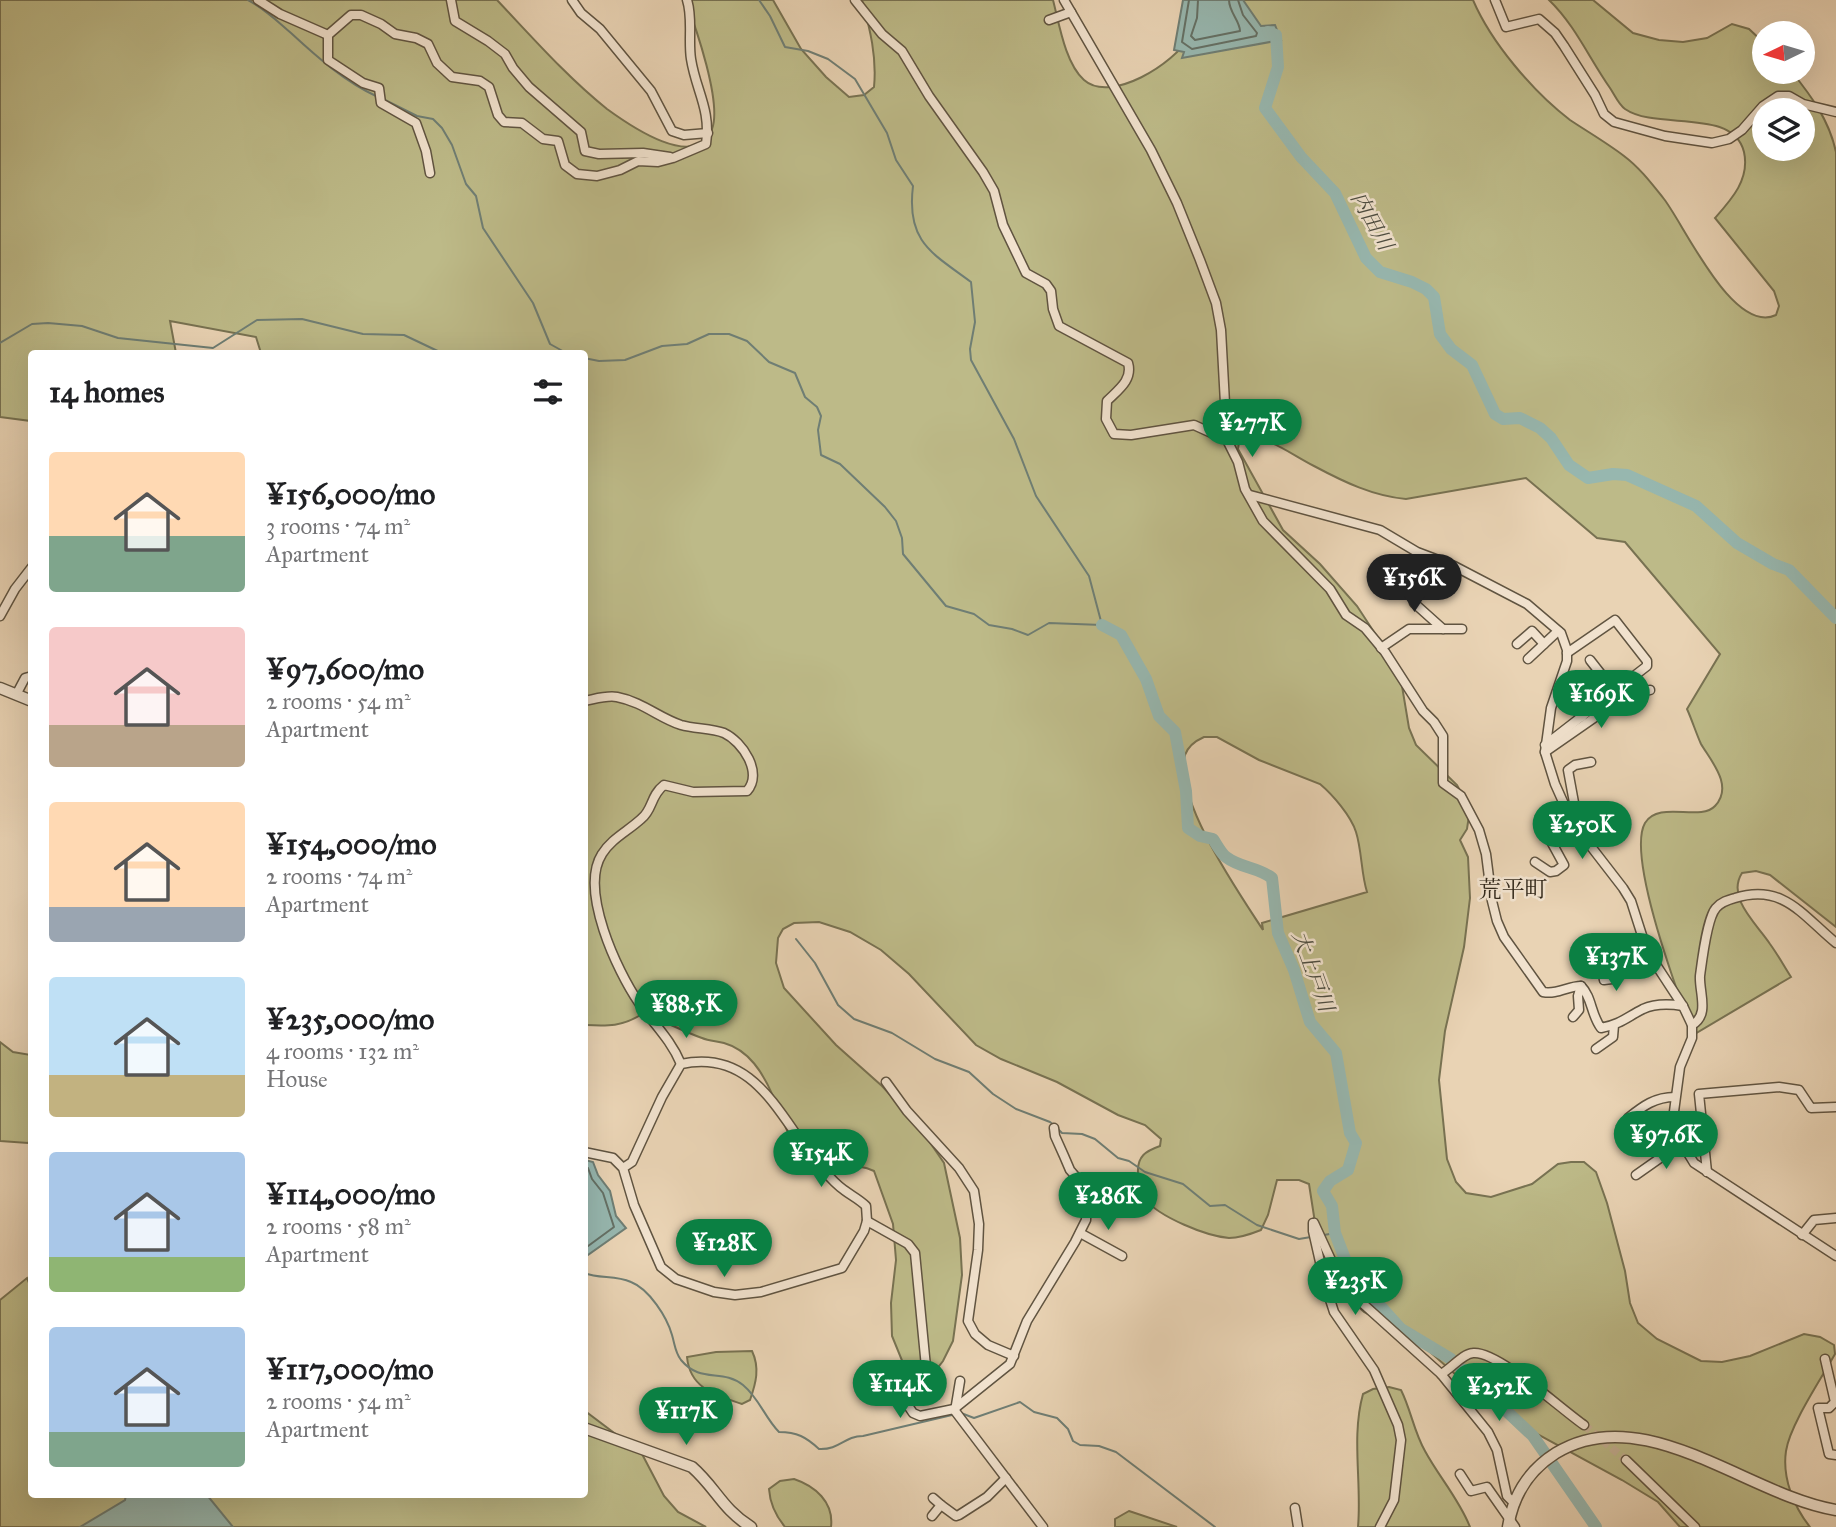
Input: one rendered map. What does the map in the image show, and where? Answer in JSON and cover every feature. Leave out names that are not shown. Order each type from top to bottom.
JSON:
[{"type":"street","points":[[258,0],[280,14],[328,35]]},
{"type":"street","points":[[451,0],[455,21],[505,54],[529,87],[580,132],[585,151],[599,154],[643,153],[673,158]]},
{"type":"street","points":[[572,0],[581,13],[600,29],[651,91],[672,131],[684,135],[708,133]]},
{"type":"street","points":[[430,173],[416,123],[381,103],[379,88],[363,83],[328,60],[328,35],[351,15],[361,15],[395,34],[416,38],[428,44],[437,63],[452,77],[480,81],[489,88],[498,115],[505,122],[522,122],[543,139],[558,141],[565,165],[577,174],[597,176],[620,170],[638,161],[658,162],[673,158],[706,144],[708,133],[704,101],[694,76],[687,0]]},
{"type":"street","points":[[855,0],[882,34],[902,51],[929,96],[983,172],[994,191],[1003,225],[1026,273],[1046,284],[1051,291],[1059,326],[1128,363],[1130,371],[1126,382],[1107,401],[1107,419],[1114,434],[1131,435],[1194,425],[1227,440]]},
{"type":"street","points":[[1064,0],[1151,150],[1177,203],[1216,303],[1221,330],[1227,440],[1238,462],[1245,489],[1269,528],[1330,589],[1346,615],[1365,628],[1443,736],[1443,783],[1461,796],[1479,830],[1486,854],[1492,901],[1504,937],[1544,992],[1581,986],[1587,992],[1593,1014],[1601,1028],[1614,1026],[1653,1006],[1683,1006]]},
{"type":"street","points":[[1495,0],[1506,27],[1539,19],[1555,33],[1604,114],[1614,122],[1665,136],[1712,143],[1729,139],[1742,130],[1763,106],[1779,96],[1789,96],[1803,104],[1836,112]]},
{"type":"street","points":[[1049,20],[1071,12]]},
{"type":"street","points":[[1250,495],[1380,530],[1417,552],[1454,566],[1527,604],[1559,631],[1564,640],[1567,661],[1550,708],[1545,748],[1572,822],[1623,888],[1648,952],[1683,1006],[1692,1025],[1692,1038],[1680,1067],[1673,1119],[1682,1145],[1693,1163],[1836,1256]]},
{"type":"street","points":[[0,616],[28,572]]},
{"type":"street","points":[[1414,603],[1443,629]]},
{"type":"street","points":[[1545,748],[1647,666],[1647,661],[1615,620],[1567,653]]},
{"type":"street","points":[[1381,648],[1409,629],[1462,629]]},
{"type":"street","points":[[1517,644],[1532,631],[1544,644]]},
{"type":"street","points":[[1528,659],[1559,631]]},
{"type":"street","points":[[1590,660],[1615,692]]},
{"type":"street","points":[[16,695],[28,677]]},
{"type":"street","points":[[0,688],[28,700]]},
{"type":"street","points":[[1545,748],[1627,695],[1650,690]]},
{"type":"street","points":[[588,700],[613,696],[646,706],[680,725],[724,733],[738,745],[751,763],[755,774],[753,784],[747,791],[693,792],[664,785],[655,792],[644,818],[618,836],[602,853],[594,870],[594,893],[607,942],[638,1002],[668,1040],[681,1064]]},
{"type":"street","points":[[1568,699],[1582,717]]},
{"type":"street","points":[[1572,822],[1577,819],[1568,770],[1575,765],[1591,762]]},
{"type":"street","points":[[1535,862],[1550,872],[1564,865],[1540,821],[1566,810]]},
{"type":"street","points":[[1692,1025],[1697,1022],[1703,1008],[1700,977],[1711,917],[1720,904],[1744,895],[1776,895],[1836,943]]},
{"type":"street","points":[[1602,968],[1604,980],[1612,979],[1648,952]]},
{"type":"street","points":[[1573,1017],[1579,1010],[1578,996],[1581,986]]},
{"type":"street","points":[[1596,1049],[1613,1037],[1614,1026]]},
{"type":"street","points":[[588,1153],[613,1158],[623,1168],[634,1205],[661,1267],[676,1279],[713,1292],[735,1295],[761,1292],[842,1268],[854,1251],[867,1221],[866,1206],[832,1179],[756,1083],[737,1069],[708,1061],[681,1064]]},
{"type":"street","points":[[623,1168],[632,1162],[662,1097],[681,1064]]},
{"type":"street","points":[[886,1082],[907,1111],[959,1168],[974,1191],[979,1224],[978,1250],[968,1321],[975,1334],[988,1345],[1013,1356]]},
{"type":"street","points":[[1707,1172],[1699,1094],[1779,1087],[1799,1090],[1811,1108],[1836,1107]]},
{"type":"street","points":[[1628,1118],[1646,1104],[1665,1097],[1675,1097]]},
{"type":"street","points":[[867,1221],[908,1244],[915,1253],[926,1367],[925,1374],[909,1398],[909,1407],[913,1413],[920,1416],[956,1413],[1010,1364],[1027,1321],[1080,1233],[1087,1212],[1083,1185],[1070,1170],[1054,1128]]},
{"type":"street","points":[[1636,1175],[1682,1145]]},
{"type":"street","points":[[1802,1235],[1814,1220],[1836,1218]]},
{"type":"street","points":[[1380,1527],[1394,1500],[1401,1440],[1398,1425],[1374,1370],[1334,1312],[1312,1223],[1317,1227],[1337,1273],[1351,1293],[1444,1373],[1488,1432],[1497,1450],[1507,1496],[1514,1503]]},
{"type":"street","points":[[1080,1233],[1122,1256]]},
{"type":"street","points":[[1444,1373],[1473,1353],[1497,1360],[1526,1379],[1584,1425]]},
{"type":"street","points":[[1825,1359],[1835,1402],[1829,1408],[1818,1408],[1829,1454],[1836,1455]]},
{"type":"street","points":[[960,1381],[956,1413],[1043,1527]]},
{"type":"street","points":[[588,1429],[692,1467],[725,1507],[751,1527]]},
{"type":"street","points":[[1511,1524],[1514,1503],[1539,1464],[1561,1450],[1586,1441],[1618,1437],[1654,1440],[1798,1500],[1836,1510]]},
{"type":"street","points":[[1626,1460],[1695,1527]]},
{"type":"street","points":[[1461,1474],[1471,1491],[1488,1487],[1511,1524]]},
{"type":"street","points":[[933,1498],[956,1516],[986,1497],[1006,1478]]},
{"type":"street","points":[[932,1516],[941,1505]]},
{"type":"street","points":[[1296,1508],[1298,1527]]},
{"type":"shaded area","points":[[0,0],[497,0],[564,70],[607,109],[630,125],[662,141],[678,146],[692,146],[704,141],[712,129],[714,102],[706,65],[685,0],[773,0],[801,49],[826,77],[849,97],[864,95],[874,87],[874,54],[862,0],[1053,0],[1064,42],[1077,73],[1096,86],[1110,87],[1141,77],[1157,68],[1182,47],[1191,33],[1197,0],[1473,0],[1491,33],[1528,81],[1556,109],[1618,151],[1641,171],[1664,199],[1697,253],[1727,294],[1743,309],[1760,317],[1776,315],[1779,306],[1774,291],[1715,218],[1742,180],[1744,152],[1737,138],[1725,129],[1710,124],[1656,119],[1625,109],[1574,31],[1549,0],[1593,0],[1633,33],[1659,40],[1683,42],[1707,38],[1732,24],[1749,29],[1752,32],[1752,84],[1801,84],[1811,98],[1752,98],[1752,161],[1815,161],[1815,103],[1829,130],[1836,152],[1836,927],[1770,875],[1756,871],[1742,873],[1738,882],[1740,901],[1745,910],[1791,977],[1693,1035],[1648,894],[1641,840],[1645,823],[1651,816],[1708,810],[1715,806],[1720,798],[1722,782],[1701,744],[1687,709],[1720,654],[1625,542],[1597,538],[1526,478],[1406,499],[1359,487],[1325,472],[1279,446],[1251,436],[1240,435],[1238,449],[1283,530],[1320,564],[1357,606],[1393,661],[1401,680],[1409,728],[1416,745],[1457,785],[1470,809],[1467,829],[1460,840],[1468,857],[1470,898],[1464,947],[1445,1031],[1439,1080],[1447,1159],[1456,1182],[1466,1193],[1491,1197],[1532,1184],[1558,1164],[1584,1162],[1596,1172],[1607,1203],[1625,1271],[1630,1303],[1638,1323],[1657,1339],[1701,1361],[1722,1362],[1750,1356],[1804,1334],[1820,1337],[1834,1345],[1835,1354],[1800,1415],[1786,1451],[1790,1492],[1810,1527],[1680,1527],[1658,1502],[1526,1428],[1456,1375],[1420,1343],[1364,1312],[1339,1289],[1327,1273],[1318,1242],[1309,1184],[1299,1180],[1277,1180],[1261,1230],[1245,1236],[1219,1236],[1196,1230],[1172,1219],[1152,1206],[1140,1190],[1139,1162],[1147,1152],[1160,1146],[1161,1139],[1145,1125],[1118,1115],[1057,1082],[1001,1059],[976,1045],[909,974],[881,950],[850,932],[819,922],[794,923],[783,929],[778,938],[776,963],[784,988],[836,1045],[882,1086],[918,1125],[944,1163],[960,1238],[962,1275],[953,1341],[932,1375],[912,1374],[903,1363],[892,1336],[891,1303],[896,1260],[893,1224],[874,1171],[856,1166],[819,1163],[803,1154],[789,1134],[760,1071],[748,1057],[733,1046],[705,1039],[642,1014],[621,1023],[588,1025],[588,350],[260,350],[256,337],[170,321],[175,350],[28,350],[28,421],[0,417]],"holes":[[[1204,737],[1217,737],[1259,760],[1320,784],[1341,806],[1354,826],[1358,839],[1367,892],[1262,923],[1263,930],[1210,845],[1198,820],[1184,773],[1188,749]]]},
{"type":"shaded area","points":[[0,1042],[13,1052],[28,1054],[28,1143],[0,1141]]},
{"type":"shaded area","points":[[27,1278],[28,1498],[588,1498],[588,1413],[642,1454],[664,1496],[678,1512],[706,1527],[0,1527],[0,1300]]},
{"type":"shaded area","points":[[752,1351],[756,1363],[755,1382],[750,1400],[742,1404],[714,1394],[699,1384],[689,1368],[687,1357],[716,1352]]},
{"type":"shaded area","points":[[1389,1387],[1401,1390],[1421,1444],[1470,1527],[1358,1527],[1357,1443],[1363,1394],[1373,1389]]},
{"type":"shaded area","points":[[794,1479],[821,1496],[829,1510],[831,1527],[785,1527],[781,1523],[772,1504],[769,1489],[780,1481]]},
{"type":"shaded area","points":[[1129,1511],[1177,1527],[1115,1527],[1115,1519]]},
{"type":"water","points":[[1183,0],[1243,0],[1261,26],[1275,25],[1281,40],[1182,58],[1184,52],[1174,50]]},
{"type":"water","points":[[588,1161],[593,1162],[598,1175],[610,1191],[616,1216],[626,1228],[588,1255]]},
{"type":"water","points":[[209,1498],[233,1527],[80,1527],[125,1500]]},
{"type":"waterway","points":[[248,0],[270,15],[332,68],[378,97]]},
{"type":"waterway","points":[[588,359],[625,360],[662,346],[687,344],[709,334],[729,334],[747,341],[769,362],[795,373],[805,397],[817,407],[821,416],[818,430],[821,455],[840,464],[885,507],[896,521],[902,538],[903,554],[946,606],[974,614],[989,625],[1028,635],[1049,623],[1102,625],[1089,576],[1036,496],[1014,439],[971,360],[970,349],[975,322],[971,282],[934,254],[918,233],[912,205],[913,186],[896,160],[887,133],[855,79],[828,59],[808,51],[785,47],[759,0]]},
{"type":"waterway","name":"内田川","points":[[1268,32],[1276,35],[1278,67],[1265,108],[1301,157],[1335,193],[1366,258],[1380,272],[1412,282],[1426,289],[1434,297],[1440,334],[1451,349],[1472,365],[1495,414],[1503,419],[1520,418],[1540,428],[1551,438],[1569,465],[1588,478],[1627,475],[1696,506],[1737,543],[1789,570],[1836,618]]},
{"type":"waterway","points":[[383,99],[417,116],[433,119],[442,128],[452,145],[466,184],[476,196],[483,228],[533,303],[550,344],[561,350]]},
{"type":"waterway","points":[[0,343],[32,324],[48,323],[82,326],[118,338],[213,348],[257,320],[302,319],[363,334],[404,335],[436,350]]},
{"type":"waterway","name":"大上戸川","points":[[1102,625],[1121,635],[1146,679],[1159,716],[1175,732],[1186,791],[1188,828],[1200,836],[1213,839],[1231,861],[1272,878],[1278,933],[1294,970],[1310,1022],[1336,1053],[1350,1133],[1356,1143],[1348,1170],[1330,1181],[1323,1191],[1332,1206],[1335,1233],[1347,1264],[1364,1288],[1401,1329],[1451,1359],[1533,1436],[1596,1527]]},
{"type":"waterway","points":[[796,939],[815,963],[838,1005],[854,1019],[892,1033],[935,1059],[969,1072],[993,1094],[1016,1109],[1054,1125]]},
{"type":"waterway","points":[[1058,1129],[1062,1133],[1082,1134],[1095,1139],[1118,1158],[1129,1161],[1145,1172],[1183,1184],[1210,1206],[1225,1205],[1257,1225],[1299,1239],[1311,1237]]},
{"type":"waterway","points":[[1324,1235],[1335,1233]]},
{"type":"waterway","points":[[588,1274],[625,1280],[638,1286],[662,1312],[681,1360],[696,1372],[727,1377],[743,1385],[779,1432],[801,1436],[819,1449],[832,1447],[851,1438],[952,1415]]},
{"type":"waterway","points":[[961,1413],[974,1418],[1020,1402],[1034,1412],[1057,1418],[1068,1429],[1073,1441],[1080,1445],[1099,1446],[1116,1452],[1215,1527]]},
{"type":"tunnel","points":[[1584,1425],[1626,1460]]},
{"type":"district","name":"荒平町","points":[[1513,889]]}]
